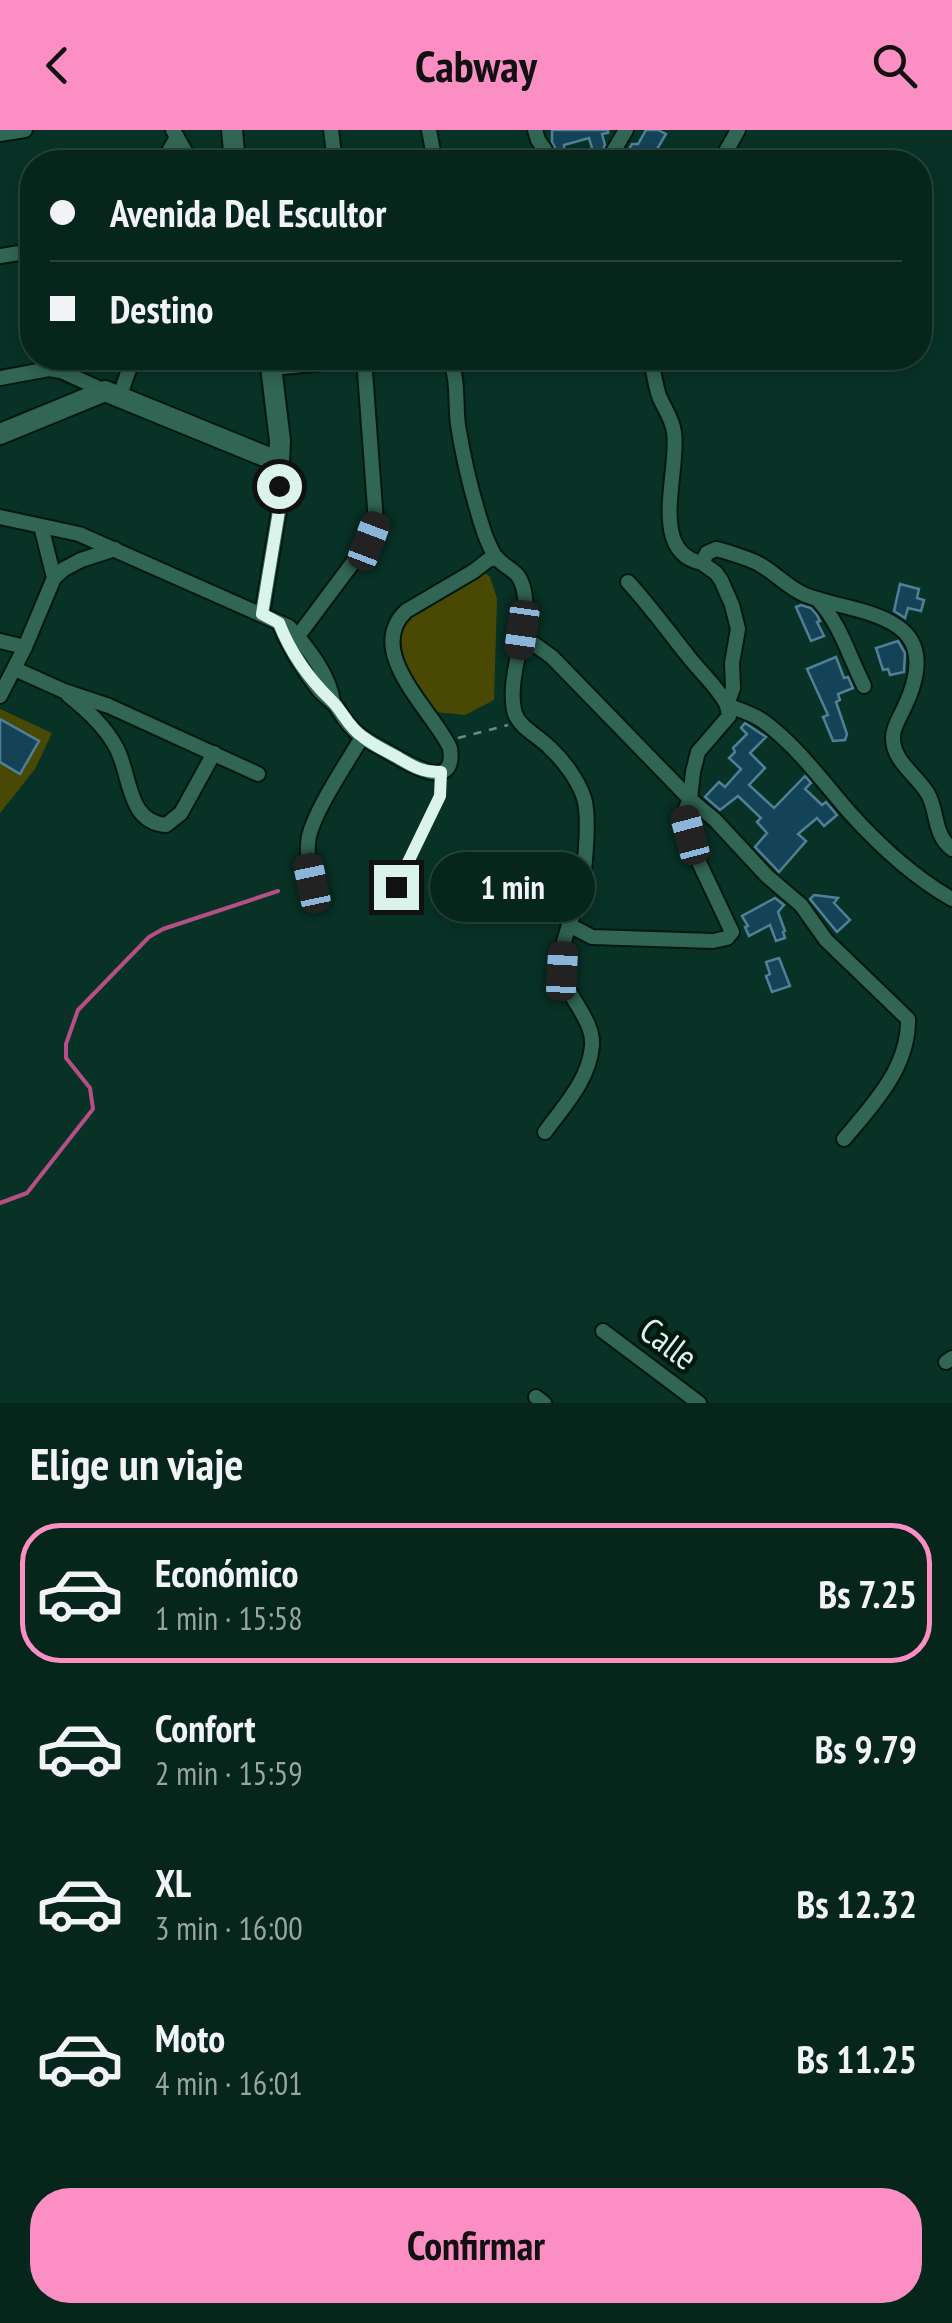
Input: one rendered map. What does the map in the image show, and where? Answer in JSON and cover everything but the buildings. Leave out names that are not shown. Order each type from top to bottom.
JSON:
[{"type":"street","points":[[0,134],[25,130]]},
{"type":"street","points":[[535,130],[546,150]]},
{"type":"street","points":[[0,378],[44,370]]},
{"type":"street","points":[[55,370],[279,462]]},
{"type":"street","points":[[0,434],[112,394],[126,370]]},
{"type":"street","points":[[262,614],[279,511],[280,441],[272,370]]},
{"type":"street","points":[[298,636],[369,541],[376,522],[365,370]]},
{"type":"street","points":[[454,370],[469,488],[488,542],[497,558],[517,573],[524,593],[514,712],[519,722],[566,764],[584,798],[587,822],[580,892],[563,939],[562,971],[584,1015],[592,1042],[587,1071],[544,1132]]},
{"type":"street","points":[[568,925],[592,937],[713,942],[728,938],[732,932],[696,856],[684,813],[698,752],[729,716],[738,629],[732,604],[716,573],[702,562],[682,555],[671,536],[674,431],[654,370]]},
{"type":"street","points":[[0,517],[79,534],[290,627],[322,674],[333,702]]},
{"type":"street","points":[[41,526],[54,578]]},
{"type":"street","points":[[0,696],[54,578],[81,560],[115,550]]},
{"type":"street","points":[[702,562],[711,550],[722,550],[760,564],[800,592],[882,618],[908,636],[916,648],[917,674],[892,739],[896,754],[931,800],[938,832],[952,848]]},
{"type":"street","points":[[279,623],[303,669],[362,737],[422,771],[441,772],[451,757],[447,741],[396,663],[393,646],[397,619],[497,558]]},
{"type":"street","points":[[628,582],[728,705],[774,730],[822,778],[870,835],[952,899]]},
{"type":"street","points":[[816,597],[839,630],[864,686]]},
{"type":"street","points":[[0,640],[25,647]]},
{"type":"street","points":[[534,644],[552,657],[767,876],[801,905],[826,940],[908,1019],[908,1038],[887,1085],[844,1139]]},
{"type":"street","points":[[15,669],[109,706],[258,774]]},
{"type":"street","points":[[64,691],[110,737],[139,811],[155,824],[166,825],[181,813],[214,754]]},
{"type":"street","points":[[312,883],[307,857],[309,836],[362,737]]},
{"type":"street","name":"Calle","points":[[602,1331],[698,1403]]},
{"type":"lane","points":[[396,887],[440,796],[441,772]]},
{"type":"path","points":[[447,741],[519,722]]},
{"type":"shaded area","points":[[481,570],[490,577],[497,599],[494,700],[465,715],[425,711],[399,671],[398,612]]},
{"type":"shaded area","points":[[0,709],[52,733],[35,769],[0,813]]},
{"type":"waterway","points":[[0,1203],[27,1193],[93,1109],[90,1088],[66,1058],[66,1044],[78,1010],[149,937],[278,891]]},
{"type":"route","points":[[279,486],[279,511],[262,614],[279,623],[303,669],[362,737],[422,771],[441,772],[440,796],[396,887]]}]
